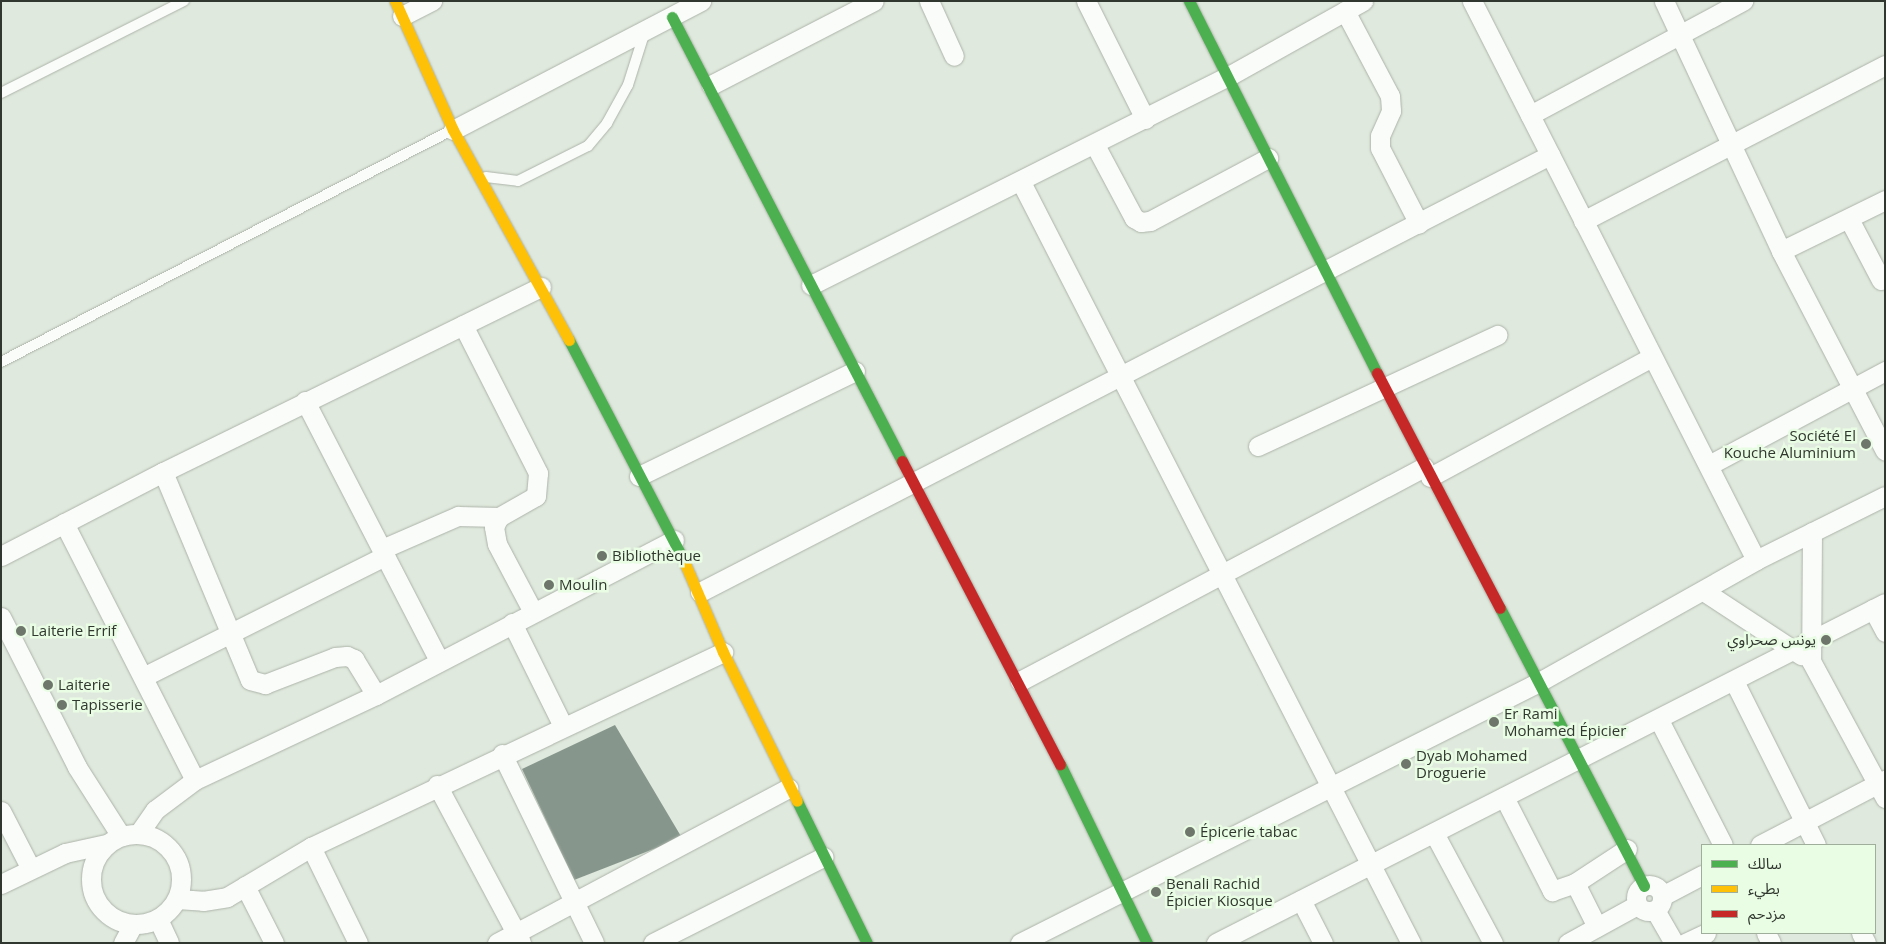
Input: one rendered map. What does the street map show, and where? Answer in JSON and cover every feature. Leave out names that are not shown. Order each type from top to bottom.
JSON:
[{"type":"street","points":[[432,1],[398,9],[453,130],[541,287],[674,540],[700,592],[723,652],[788,788],[867,943]]},
{"type":"street","points":[[453,130],[645,31],[674,10],[701,1]]},
{"type":"street","points":[[711,85],[874,1]]},
{"type":"street","points":[[929,1],[954,56]]},
{"type":"street","points":[[1086,1],[1145,119]]},
{"type":"street","points":[[1189,1],[1427,472],[1581,758],[1644,886],[1656,887],[1651,904],[1674,943]]},
{"type":"street","points":[[811,285],[1227,78],[1363,1]]},
{"type":"street","points":[[1472,1],[1756,560]]},
{"type":"street","points":[[1664,1],[1781,252],[1885,451]]},
{"type":"street","points":[[1530,115],[1680,33],[1743,1]]},
{"type":"street","points":[[674,10],[855,371],[1020,681],[1147,943]]},
{"type":"street","points":[[1345,11],[1390,96],[1391,111],[1380,136],[1380,148],[1419,224]]},
{"type":"street","points":[[1583,221],[1731,142],[1885,65]]},
{"type":"street","points":[[1095,145],[1134,218],[1141,222],[1150,221],[1268,158]]},
{"type":"street","points":[[700,592],[912,481],[1326,273],[1550,155]]},
{"type":"street","points":[[1021,182],[1122,374],[1411,943]]},
{"type":"street","points":[[1781,252],[1885,200]]},
{"type":"street","points":[[1849,218],[1884,282]]},
{"type":"street","points":[[1,556],[163,472],[541,287]]},
{"type":"street","points":[[143,677],[229,630],[458,516],[499,517],[536,496],[538,474],[463,325]]},
{"type":"street","points":[[1258,446],[1496,335]]},
{"type":"street","points":[[1020,681],[1222,574],[1652,357]]},
{"type":"street","points":[[639,476],[855,371]]},
{"type":"street","points":[[1709,465],[1851,387],[1885,371]]},
{"type":"street","points":[[306,401],[439,661]]},
{"type":"street","points":[[163,472],[229,630],[254,683],[265,684],[342,656],[354,659],[376,694]]},
{"type":"street","points":[[1020,943],[1331,783],[1539,682],[1705,592],[1756,560],[1885,496]]},
{"type":"street","points":[[499,517],[493,535],[533,612]]},
{"type":"street","points":[[64,523],[195,780]]},
{"type":"street","points":[[1811,661],[1812,532]]},
{"type":"street","points":[[1,884],[79,848],[122,838],[156,838],[170,848],[179,864],[181,881],[177,898],[158,919],[133,924],[116,919],[102,908],[92,893],[90,876],[95,859],[122,838],[160,805],[195,780],[376,694],[674,540]]},
{"type":"street","points":[[1705,592],[1811,661],[1882,787],[1804,822],[1762,844]]},
{"type":"street","points":[[1216,943],[1239,937],[1301,900],[1659,720],[1792,649],[1879,606],[1885,632]]},
{"type":"street","points":[[1,617],[77,767],[122,838]]},
{"type":"street","points":[[512,623],[563,726]]},
{"type":"street","points":[[177,898],[215,900],[245,886],[311,847],[437,785],[723,652]]},
{"type":"street","points":[[1734,681],[1815,844]]},
{"type":"street","points":[[1659,720],[1722,844]]},
{"type":"street","points":[[502,754],[594,943]]},
{"type":"street","points":[[437,785],[519,937]]},
{"type":"street","points":[[497,943],[519,937],[574,900],[788,788]]},
{"type":"street","points":[[1504,797],[1552,891],[1575,883],[1627,849]]},
{"type":"street","points":[[1,811],[31,869]]},
{"type":"street","points":[[1434,833],[1493,943]]},
{"type":"street","points":[[311,847],[358,943]]},
{"type":"street","points":[[665,940],[823,857]]},
{"type":"street","points":[[1574,942],[1597,927],[1651,904],[1701,876]]},
{"type":"street","points":[[1575,883],[1597,927]]},
{"type":"street","points":[[245,886],[274,943]]},
{"type":"street","points":[[1301,900],[1323,943]]},
{"type":"street","points":[[158,919],[169,943]]},
{"type":"street","points":[[123,943],[133,924]]},
{"type":"street","points":[[1685,943],[1704,934]]},
{"type":"lane","points":[[1,93],[184,1]]},
{"type":"lane","points":[[476,171],[497,181],[518,181],[588,146],[607,123],[628,85],[645,31]]},
{"type":"lane","points":[[1,362],[453,130]]},
{"type":"building","points":[[615,725],[682,838],[574,880],[522,769]]},
{"type":"traffic: fast","points":[[1189,1],[1377,373]]},
{"type":"traffic: fast","points":[[672,17],[902,461]]},
{"type":"traffic: fast","points":[[569,340],[683,559]]},
{"type":"traffic: fast","points":[[1500,608],[1644,886]]},
{"type":"traffic: fast","points":[[1060,764],[1147,943]]},
{"type":"traffic: fast","points":[[797,801],[867,943]]},
{"type":"traffic: slow","points":[[395,1],[453,130],[569,340]]},
{"type":"traffic: slow","points":[[683,559],[723,652],[797,801]]},
{"type":"traffic: jam","points":[[1377,373],[1500,608]]},
{"type":"traffic: jam","points":[[902,461],[1060,764]]},
{"type":"place","name":"Société El Kouche Aluminium","points":[[1866,444]]},
{"type":"place","name":"Bibliothèque","points":[[602,556]]},
{"type":"place","name":"Moulin","points":[[549,585]]},
{"type":"place","name":"Laiterie Errif","points":[[21,631]]},
{"type":"place","name":"يونس صحراوي","points":[[1826,640]]},
{"type":"place","name":"Laiterie","points":[[48,685]]},
{"type":"place","name":"Tapisserie","points":[[62,705]]},
{"type":"place","name":"Er Rami Mohamed Épicier","points":[[1494,722]]},
{"type":"place","name":"Dyab Mohamed Droguerie","points":[[1406,764]]},
{"type":"place","name":"Épicerie tabac","points":[[1190,832]]},
{"type":"place","name":"Benali Rachid Épicier Kiosque","points":[[1156,892]]}]
